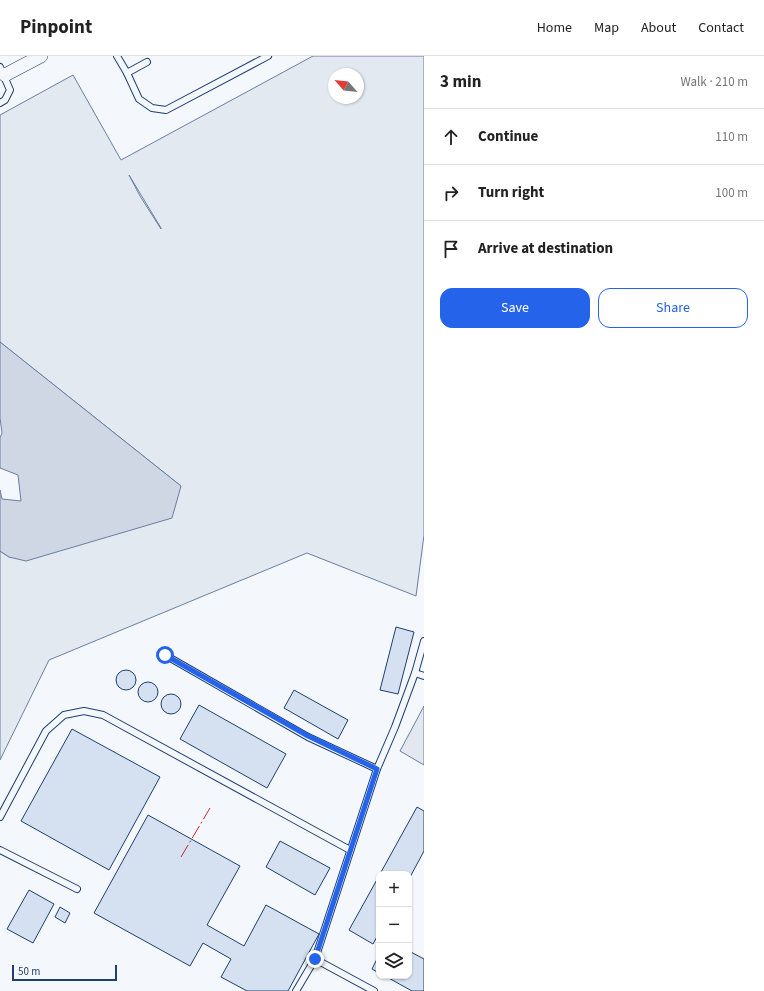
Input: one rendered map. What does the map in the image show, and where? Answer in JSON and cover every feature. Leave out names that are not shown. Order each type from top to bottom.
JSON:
[{"type":"street","points":[[2,73],[41,56]]},
{"type":"lane","points":[[117,56],[139,99],[152,108],[166,110],[268,56]]},
{"type":"lane","points":[[127,73],[147,62]]},
{"type":"lane","points":[[0,103],[5,100],[10,90],[2,73]]},
{"type":"lane","points":[[296,991],[315,959],[377,769],[395,728],[415,673],[424,641]]},
{"type":"lane","points":[[165,655],[308,736],[377,769]]},
{"type":"lane","points":[[415,673],[424,676]]},
{"type":"lane","points":[[0,817],[46,731],[64,714],[84,711],[103,715],[350,850]]},
{"type":"lane","points":[[0,850],[77,889]]},
{"type":"lane","points":[[315,959],[374,991]]},
{"type":"shaded area","points":[[313,56],[424,56],[424,535],[416,596],[307,553],[49,660],[0,760],[0,551],[9,557],[12,557],[181,486],[0,342],[0,115],[73,75],[121,160]],"holes":[[[129,175],[161,228],[140,196]]]},
{"type":"shaded area","points":[[0,342],[181,486],[172,518],[26,561],[9,557],[0,551],[0,490],[2,499],[21,501],[18,475],[0,468],[0,438],[2,433],[0,418]]},
{"type":"shaded area","points":[[424,706],[424,765],[400,751]]},
{"type":"building","points":[[396,627],[414,632],[398,694],[380,690]]},
{"type":"building","points":[[122,670],[130,670],[136,676],[136,684],[130,690],[122,690],[116,684],[116,676]]},
{"type":"building","points":[[144,682],[152,682],[158,688],[158,696],[152,702],[144,702],[138,696],[138,688]]},
{"type":"building","points":[[294,690],[348,720],[338,739],[284,708]]},
{"type":"building","points":[[167,694],[175,694],[181,700],[181,708],[175,714],[167,714],[161,708],[161,700]]},
{"type":"building","points":[[199,705],[286,754],[267,788],[180,739]]},
{"type":"building","points":[[72,729],[160,777],[109,870],[21,821]]},
{"type":"building","points":[[417,807],[424,811],[424,851],[412,873],[412,871],[382,871]]},
{"type":"building","points":[[148,815],[240,866],[207,925],[244,946],[266,905],[319,934],[288,991],[247,991],[221,977],[231,959],[203,943],[190,966],[94,913]]},
{"type":"building","points":[[280,841],[330,868],[315,895],[266,867]]},
{"type":"building","points":[[376,881],[376,938],[373,944],[349,930]]},
{"type":"building","points":[[29,890],[54,904],[33,943],[7,929]]},
{"type":"building","points":[[60,907],[70,913],[65,923],[55,917]]},
{"type":"building","points":[[412,953],[424,959],[424,991],[412,991],[390,979],[412,979]]},
{"type":"building","points":[[376,961],[376,971],[372,969]]},
{"type":"power","points":[[181,857],[210,808]]},
{"type":"route","points":[[165,655],[308,736],[377,769],[315,959]]}]
